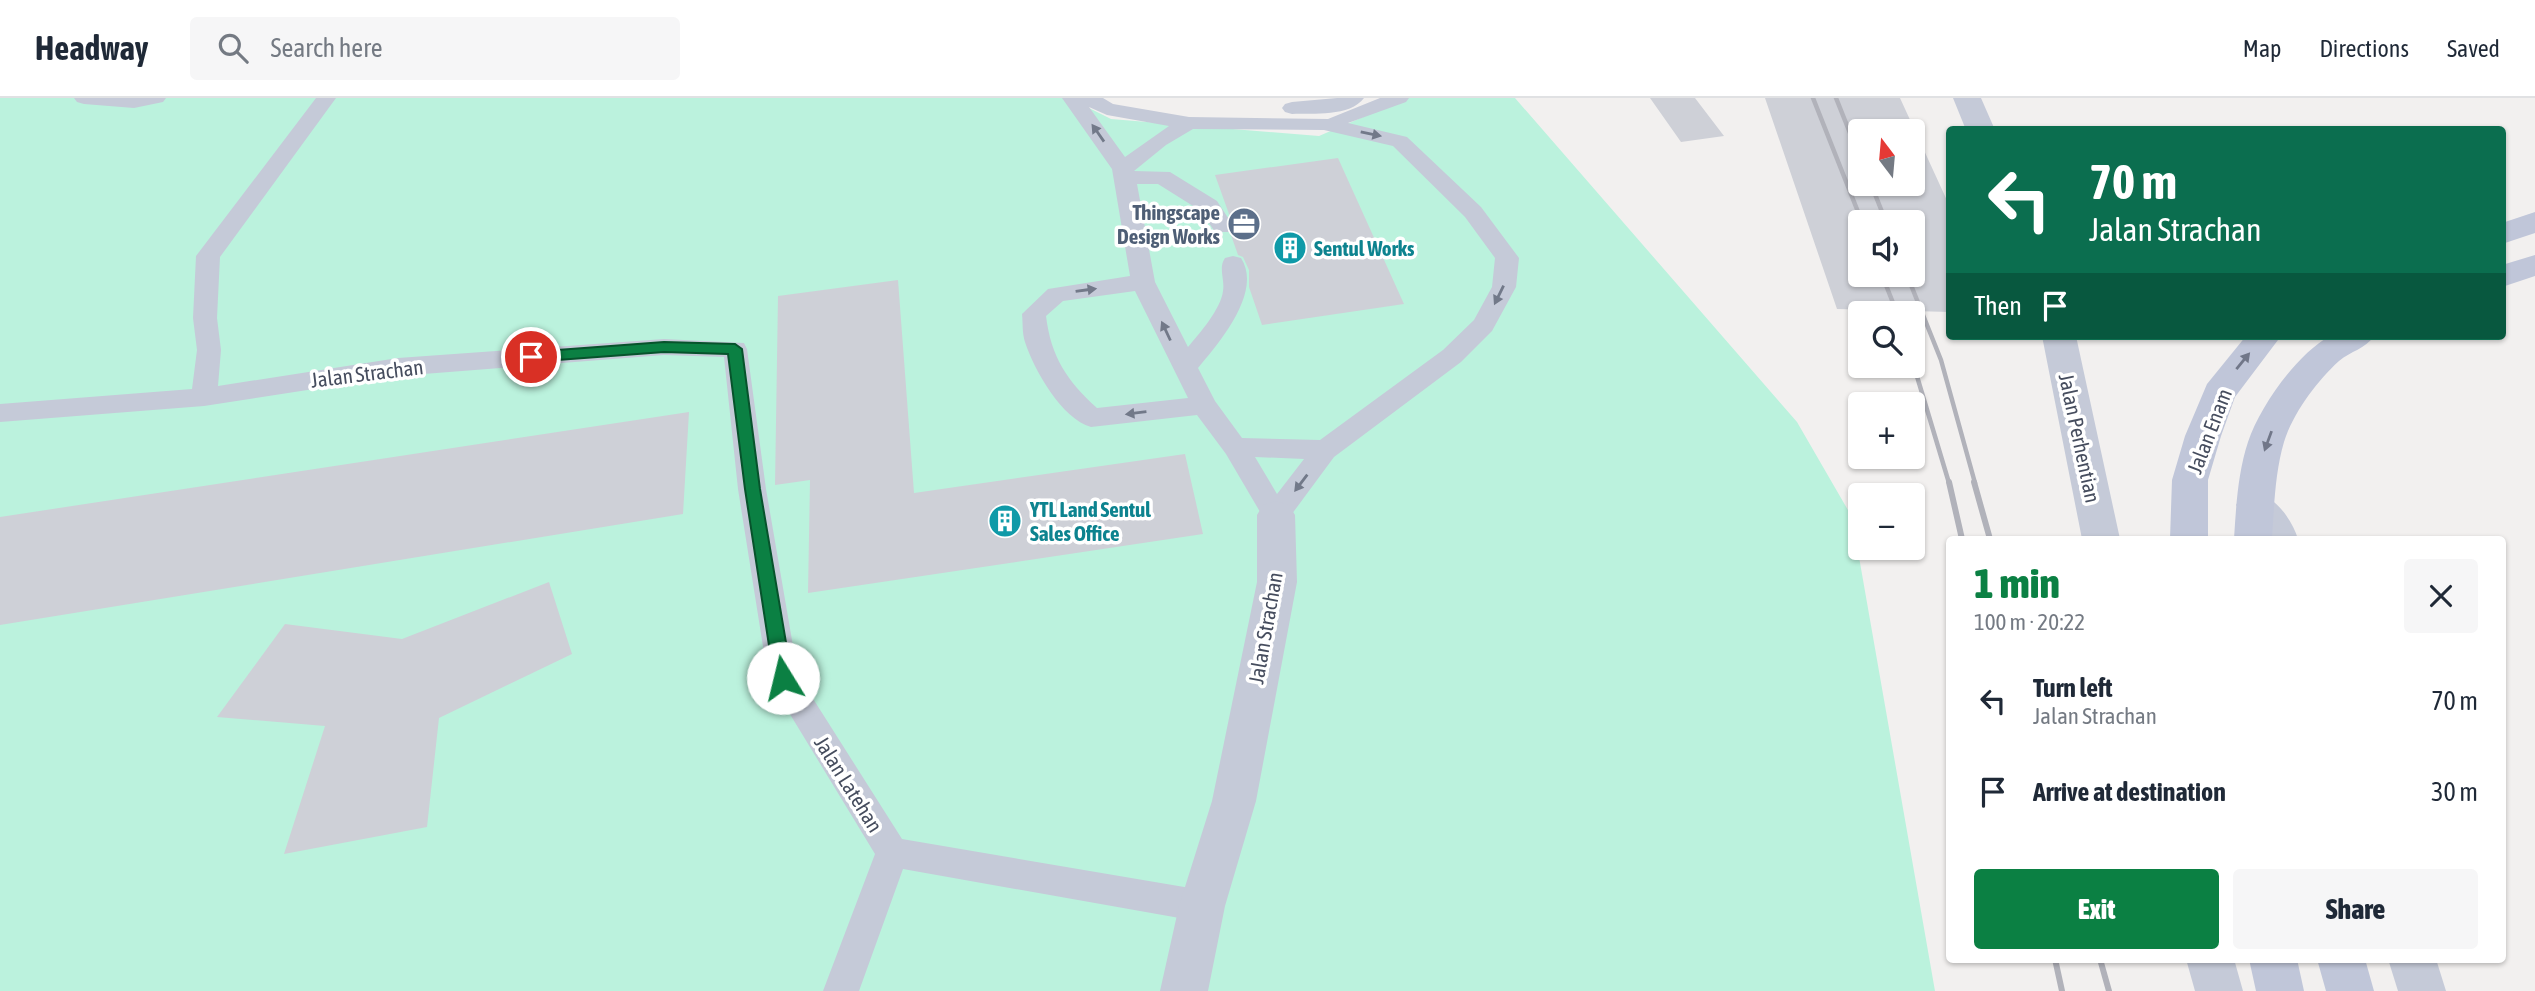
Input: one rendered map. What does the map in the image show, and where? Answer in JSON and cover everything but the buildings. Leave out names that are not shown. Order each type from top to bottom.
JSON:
[{"type":"main road","points":[[2506,233],[2535,222]]},
{"type":"main road","points":[[2506,276],[2535,265]]},
{"type":"main road","name":"Jalan Enam","points":[[2189,536],[2190,480],[2219,393],[2261,340]]},
{"type":"main road","points":[[2254,522],[2266,441],[2290,395],[2328,352],[2350,340]]},
{"type":"main road","points":[[2274,963],[2280,991]]},
{"type":"main road","points":[[2342,963],[2350,991]]},
{"type":"street","points":[[1967,98],[1979,126]]},
{"type":"street","name":"Jalan Perhentian","points":[[2060,340],[2100,536]]},
{"type":"street","name":"Jalan Strachan","points":[[1184,991],[1202,906],[1234,801],[1277,582],[1276,516]]},
{"type":"street","points":[[2254,522],[2277,532],[2278,536]]},
{"type":"street","points":[[2211,963],[2219,991]]},
{"type":"street","points":[[2413,963],[2422,991]]},
{"type":"lane","points":[[84,98],[134,102],[156,98]]},
{"type":"lane","points":[[204,397],[209,350],[205,318],[208,256],[326,98]]},
{"type":"lane","name":"Jalan Strachan","points":[[1072,98],[1124,173],[1143,282],[1184,368],[1204,405],[1235,447],[1276,516]]},
{"type":"lane","points":[[1088,98],[1107,109],[1189,123],[1324,124],[1401,141],[1473,212],[1507,258],[1504,287],[1483,325],[1452,356],[1325,450],[1276,516]]},
{"type":"lane","points":[[1148,98],[1161,105],[1258,111],[1338,105],[1354,98]]},
{"type":"lane","points":[[1324,124],[1399,98]]},
{"type":"lane","points":[[1124,173],[1159,141],[1189,123]]},
{"type":"lane","points":[[1124,173],[1162,177],[1209,206],[1223,227]]},
{"type":"lane","points":[[1184,368],[1214,331],[1235,292],[1233,263]]},
{"type":"lane","points":[[1143,282],[1056,294],[1034,314],[1037,341],[1062,391],[1091,418],[1204,405]]},
{"type":"lane","name":"Jalan Strachan","points":[[0,413],[204,397],[398,367],[664,347],[735,349]]},
{"type":"lane","name":"Jalan Latehan","points":[[735,349],[752,489],[783,678],[892,852]]},
{"type":"lane","points":[[1235,447],[1325,450]]},
{"type":"lane","points":[[841,991],[892,852],[1202,906]]},
{"type":"green space","points":[[0,98],[1069,98],[1111,119],[1319,136],[1407,98],[1515,98],[1797,422],[1848,510],[1848,560],[1860,560],[1935,991],[0,991]]},
{"type":"railway","points":[[1813,98],[1857,210]]},
{"type":"railway","points":[[1836,98],[1848,128]]},
{"type":"railway","points":[[1876,196],[1881,210]]},
{"type":"railway","points":[[1887,287],[1892,301]]},
{"type":"railway","points":[[1912,287],[1941,360],[1975,483]]},
{"type":"railway","points":[[1918,378],[1949,483]]},
{"type":"railway","points":[[1949,482],[1961,536]]},
{"type":"railway","points":[[1974,482],[1989,536]]},
{"type":"railway","points":[[2056,963],[2062,991]]},
{"type":"railway","points":[[2101,963],[2109,991]]},
{"type":"place","name":"Thingscape Design Works","points":[[1244,224]]},
{"type":"place","name":"Sentul Works","points":[[1290,248]]},
{"type":"place","name":"YTL Land Sentul Sales Office","points":[[1005,521]]},
{"type":"route","points":[[531,357],[664,347],[735,349],[752,489],[783,678]]}]
